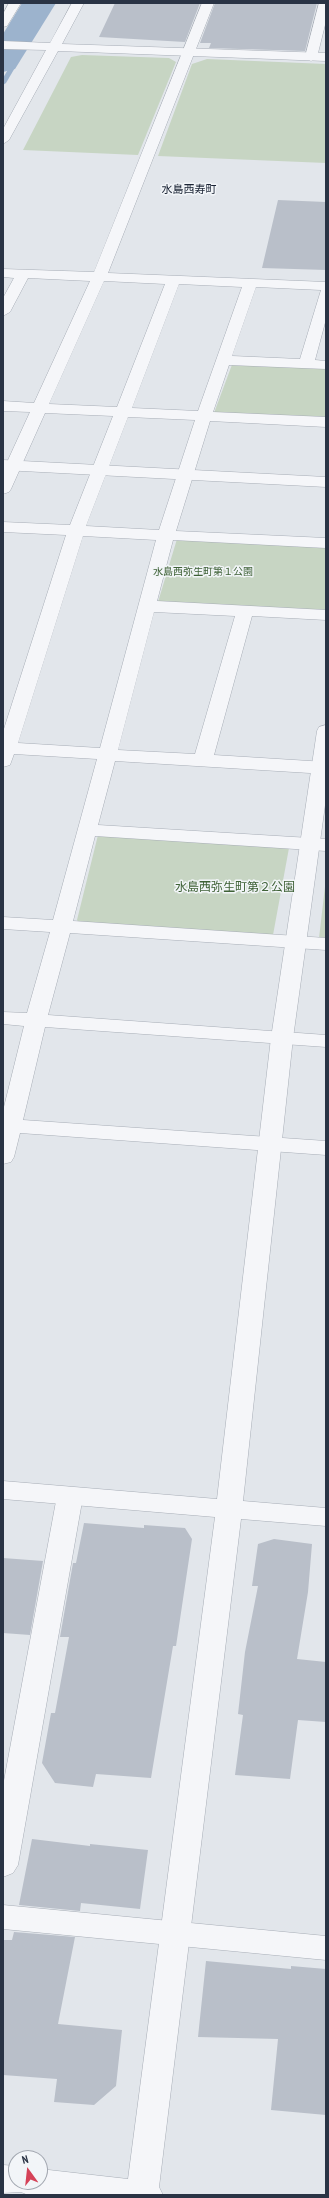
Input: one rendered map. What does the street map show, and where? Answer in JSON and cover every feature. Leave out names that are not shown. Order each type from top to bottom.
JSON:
[{"type":"street","points":[[3,23],[15,3]]},
{"type":"street","points":[[3,140],[78,3]]},
{"type":"street","points":[[3,489],[8,465],[40,408],[99,277],[208,3]]},
{"type":"street","points":[[311,57],[325,3]]},
{"type":"street","points":[[4,45],[326,57]]},
{"type":"street","points":[[3,273],[326,286]]},
{"type":"street","points":[[3,312],[22,274]]},
{"type":"street","points":[[174,280],[124,412],[76,530],[4,752],[108,754],[323,768]]},
{"type":"street","points":[[3,1157],[7,1125],[166,535],[184,474],[250,283]]},
{"type":"street","points":[[306,364],[326,293]]},
{"type":"street","points":[[224,360],[326,365]]},
{"type":"street","points":[[3,406],[326,422]]},
{"type":"street","points":[[8,465],[326,482]]},
{"type":"street","points":[[3,527],[326,543]]},
{"type":"street","points":[[147,606],[326,616]]},
{"type":"street","points":[[202,760],[245,611]]},
{"type":"street","points":[[142,2195],[229,1509],[282,1038],[297,942],[318,844],[326,731]]},
{"type":"street","points":[[87,830],[318,844]]},
{"type":"street","points":[[3,923],[326,944]]},
{"type":"street","points":[[3,1018],[326,1041]]},
{"type":"street","points":[[7,1125],[326,1148]]},
{"type":"street","points":[[3,1490],[326,1517]]},
{"type":"street","points":[[3,1865],[70,1496]]},
{"type":"street","points":[[3,1917],[326,1948]]},
{"type":"street","points":[[48,2184],[147,2195]]},
{"type":"green space","points":[[82,55],[169,58],[176,62],[138,155],[23,150],[71,57]]},
{"type":"green space","points":[[207,59],[326,64],[326,163],[158,156],[192,64]]},
{"type":"green space","points":[[233,362],[326,367],[326,419],[214,413]]},
{"type":"green space","name":"水島西弥生町第１公園","points":[[177,539],[326,548],[326,611],[158,602]]},
{"type":"green space","name":"水島西弥生町第２公園","points":[[98,835],[289,848],[273,935],[79,923],[77,920]]},
{"type":"green space","points":[[326,878],[326,938],[319,938]]},
{"type":"building","points":[[115,3],[200,3],[185,42],[99,37]]},
{"type":"building","points":[[215,3],[317,3],[305,51],[209,48],[211,43],[200,43]]},
{"type":"building","points":[[278,200],[326,202],[326,270],[262,268]]},
{"type":"building","points":[[84,1523],[144,1528],[144,1525],[185,1528],[192,1539],[176,1646],[173,1646],[151,1778],[96,1774],[93,1787],[55,1783],[42,1763],[51,1713],[55,1713],[69,1637],[60,1637],[73,1563],[76,1563]]},
{"type":"building","points":[[274,1539],[312,1544],[308,1592],[297,1659],[326,1662],[326,1722],[298,1720],[290,1779],[235,1775],[243,1715],[238,1714],[245,1652],[258,1586],[252,1586],[258,1544]]},
{"type":"building","points":[[3,1558],[43,1561],[30,1635],[3,1633]]},
{"type":"building","points":[[32,1839],[90,1846],[90,1844],[148,1850],[140,1909],[81,1903],[80,1911],[19,1905]]},
{"type":"building","points":[[14,1932],[75,1937],[58,2024],[122,2030],[116,2086],[94,2105],[54,2102],[57,2079],[3,2075],[3,1940],[12,1940]]},
{"type":"building","points":[[206,1961],[291,1969],[291,1966],[326,1969],[326,2115],[271,2110],[278,2039],[198,2037]]},
{"type":"waterway","points":[[3,62],[39,3]]},
{"type":"waterway","points":[[3,83],[50,3]]},
{"type":"district","name":"水島西寿町","points":[[189,190]]}]
